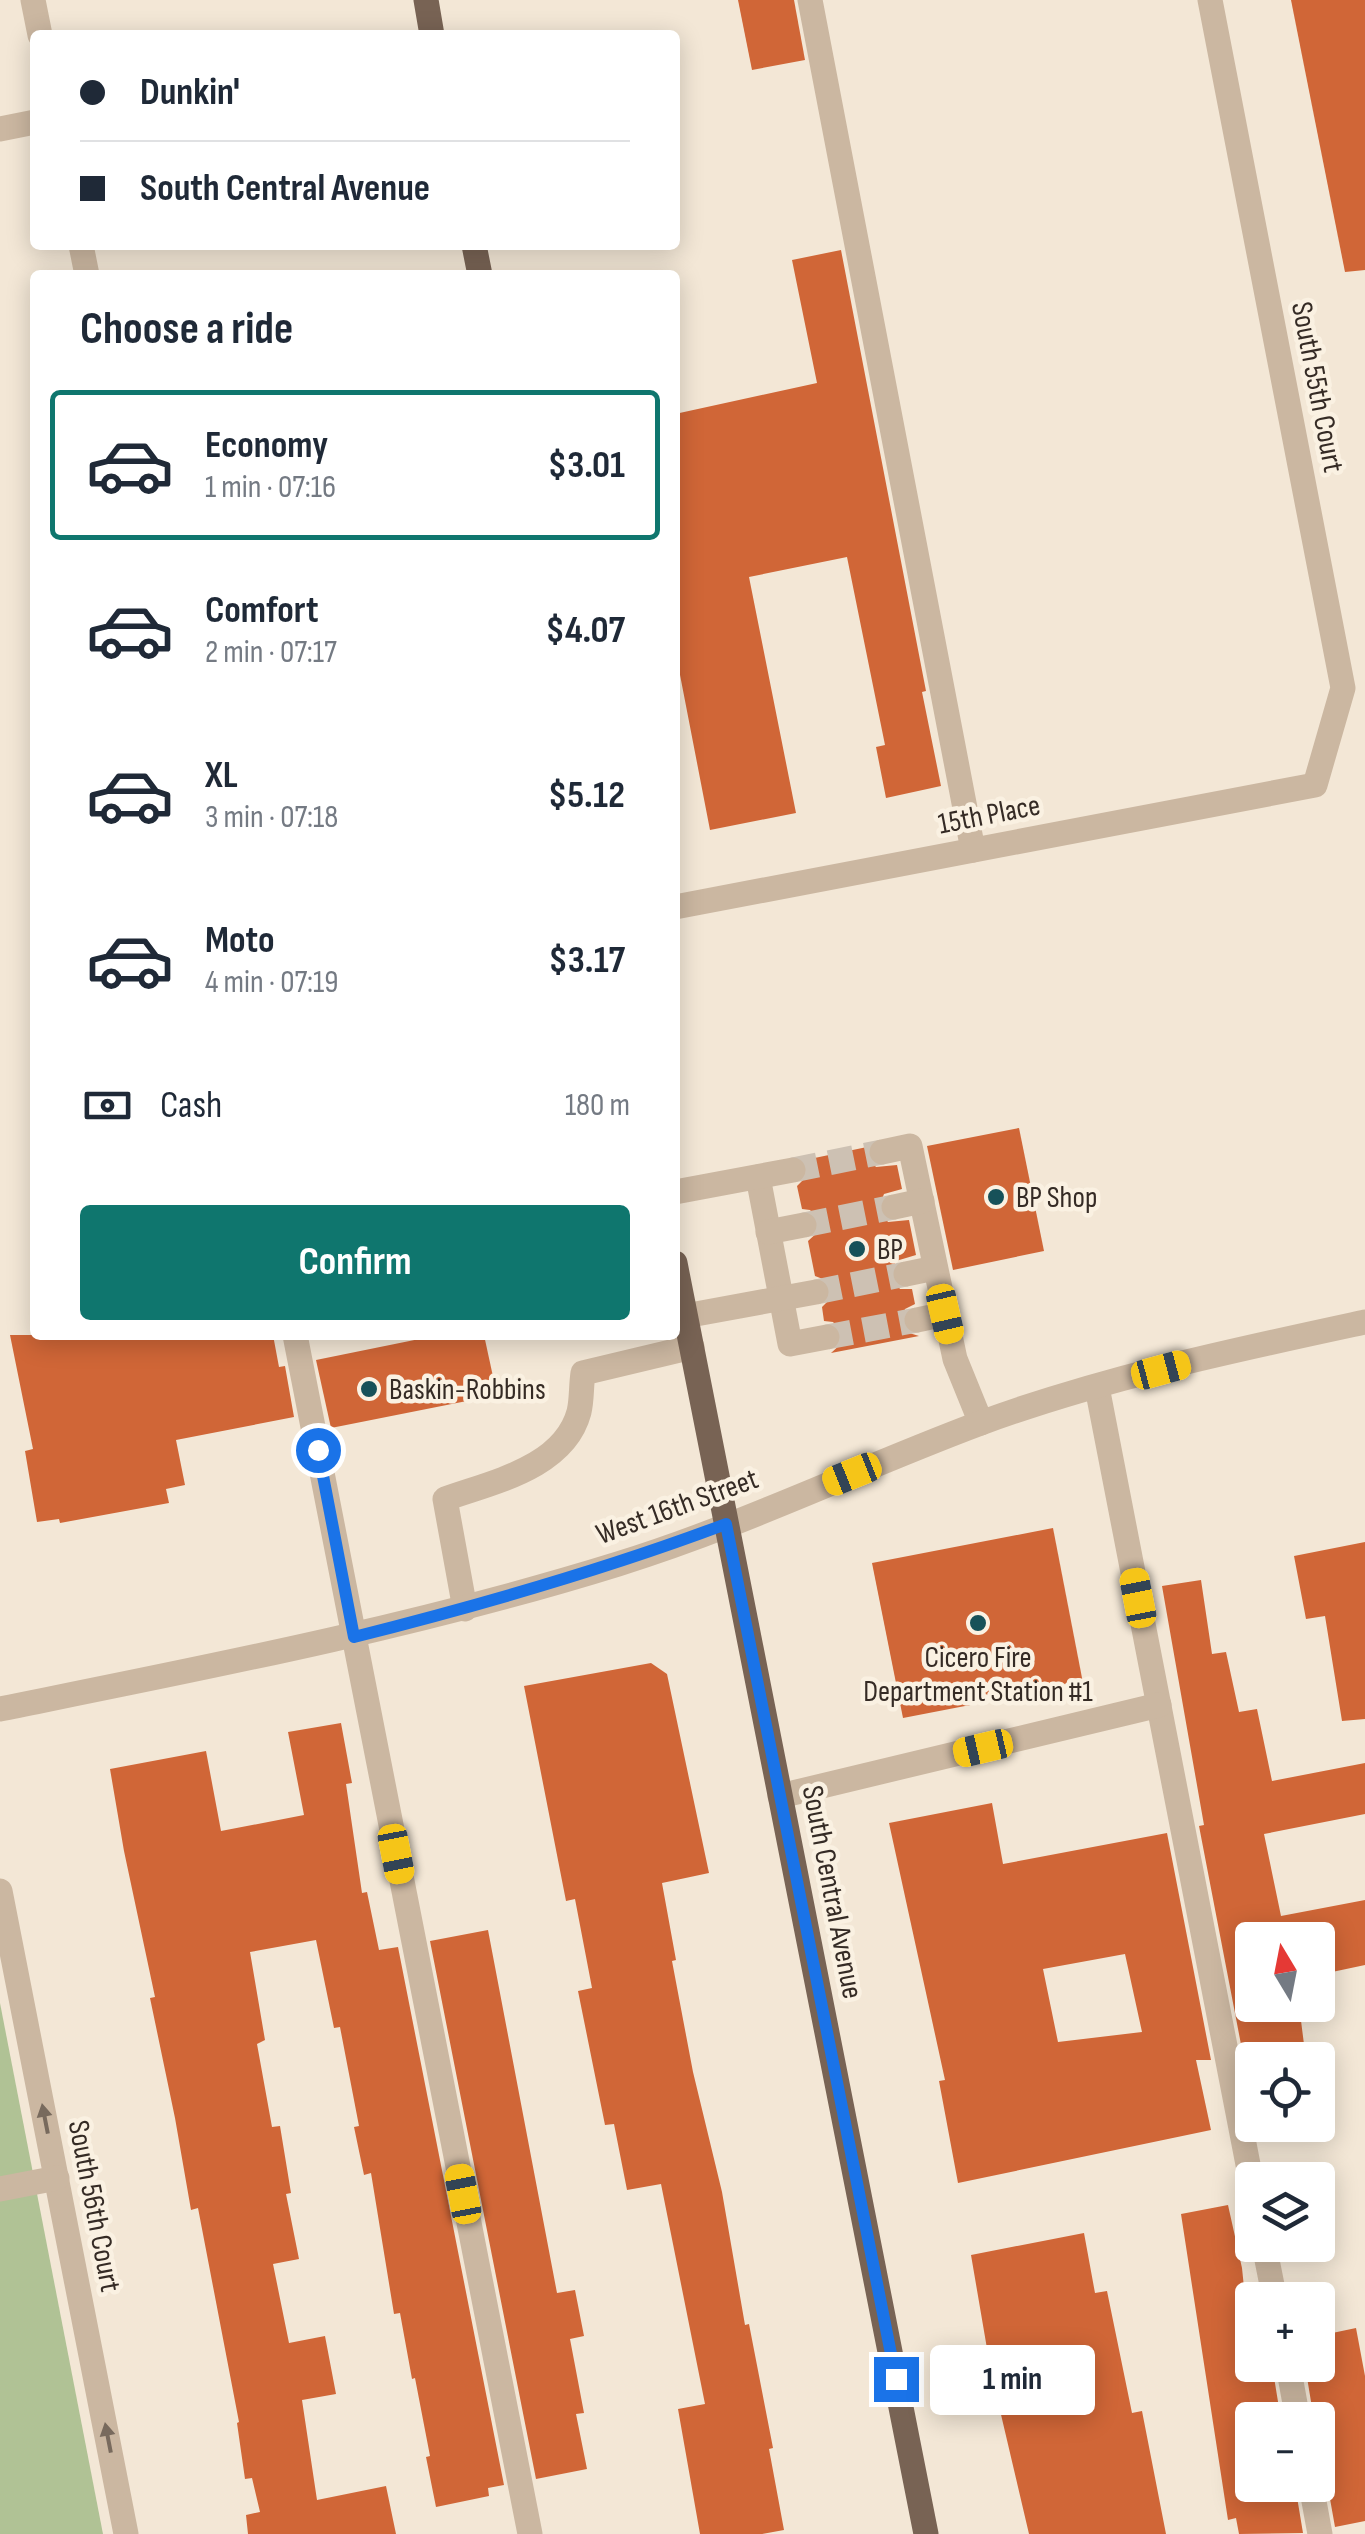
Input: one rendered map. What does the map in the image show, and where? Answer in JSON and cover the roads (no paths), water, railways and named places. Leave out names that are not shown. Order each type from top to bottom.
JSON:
[{"type":"main road","points":[[426,0],[431,30]]},
{"type":"main road","name":"South Central Avenue","points":[[680,1287],[926,2534]]},
{"type":"street","points":[[33,0],[39,30]]},
{"type":"street","points":[[810,0],[974,850]]},
{"type":"street","name":"South 55th Court","points":[[1210,0],[1343,688],[1315,785]]},
{"type":"street","points":[[0,129],[30,123]]},
{"type":"street","name":"15th Place","points":[[680,906],[1315,785]]},
{"type":"street","points":[[882,1152],[910,1146],[954,1359],[981,1423]]},
{"type":"street","points":[[680,1191],[793,1170]]},
{"type":"street","points":[[758,1177],[790,1344],[827,1337]]},
{"type":"street","points":[[894,1207],[922,1202]]},
{"type":"street","points":[[768,1232],[804,1225]]},
{"type":"street","points":[[906,1274],[935,1268]]},
{"type":"street","points":[[686,1316],[816,1292]]},
{"type":"street","points":[[917,1320],[945,1314]]},
{"type":"street","name":"West 16th Street","points":[[0,1709],[354,1637],[465,1608],[623,1563],[981,1423],[1097,1387],[1257,1345],[1365,1322]]},
{"type":"street","points":[[296,1340],[530,2534]]},
{"type":"street","points":[[465,1608],[444,1499],[517,1473],[568,1440],[580,1410],[583,1373],[692,1347]]},
{"type":"street","points":[[1097,1387],[1248,2162]]},
{"type":"street","points":[[780,1796],[1159,1706]]},
{"type":"street","name":"South 56th Court","points":[[0,1891],[126,2534]]},
{"type":"street","points":[[0,2189],[57,2178]]},
{"type":"street","points":[[1314,2502],[1320,2534]]},
{"type":"tunnel","points":[[793,1170],[882,1152]]},
{"type":"tunnel","points":[[804,1225],[894,1207]]},
{"type":"tunnel","points":[[816,1292],[906,1274]]},
{"type":"tunnel","points":[[827,1337],[917,1320]]},
{"type":"place","name":"BP Shop","points":[[996,1197]]},
{"type":"place","name":"BP","points":[[857,1249]]},
{"type":"place","name":"Baskin-Robbins","points":[[369,1389]]},
{"type":"place","name":"Cicero Fire Department Station #1","points":[[978,1623]]}]
